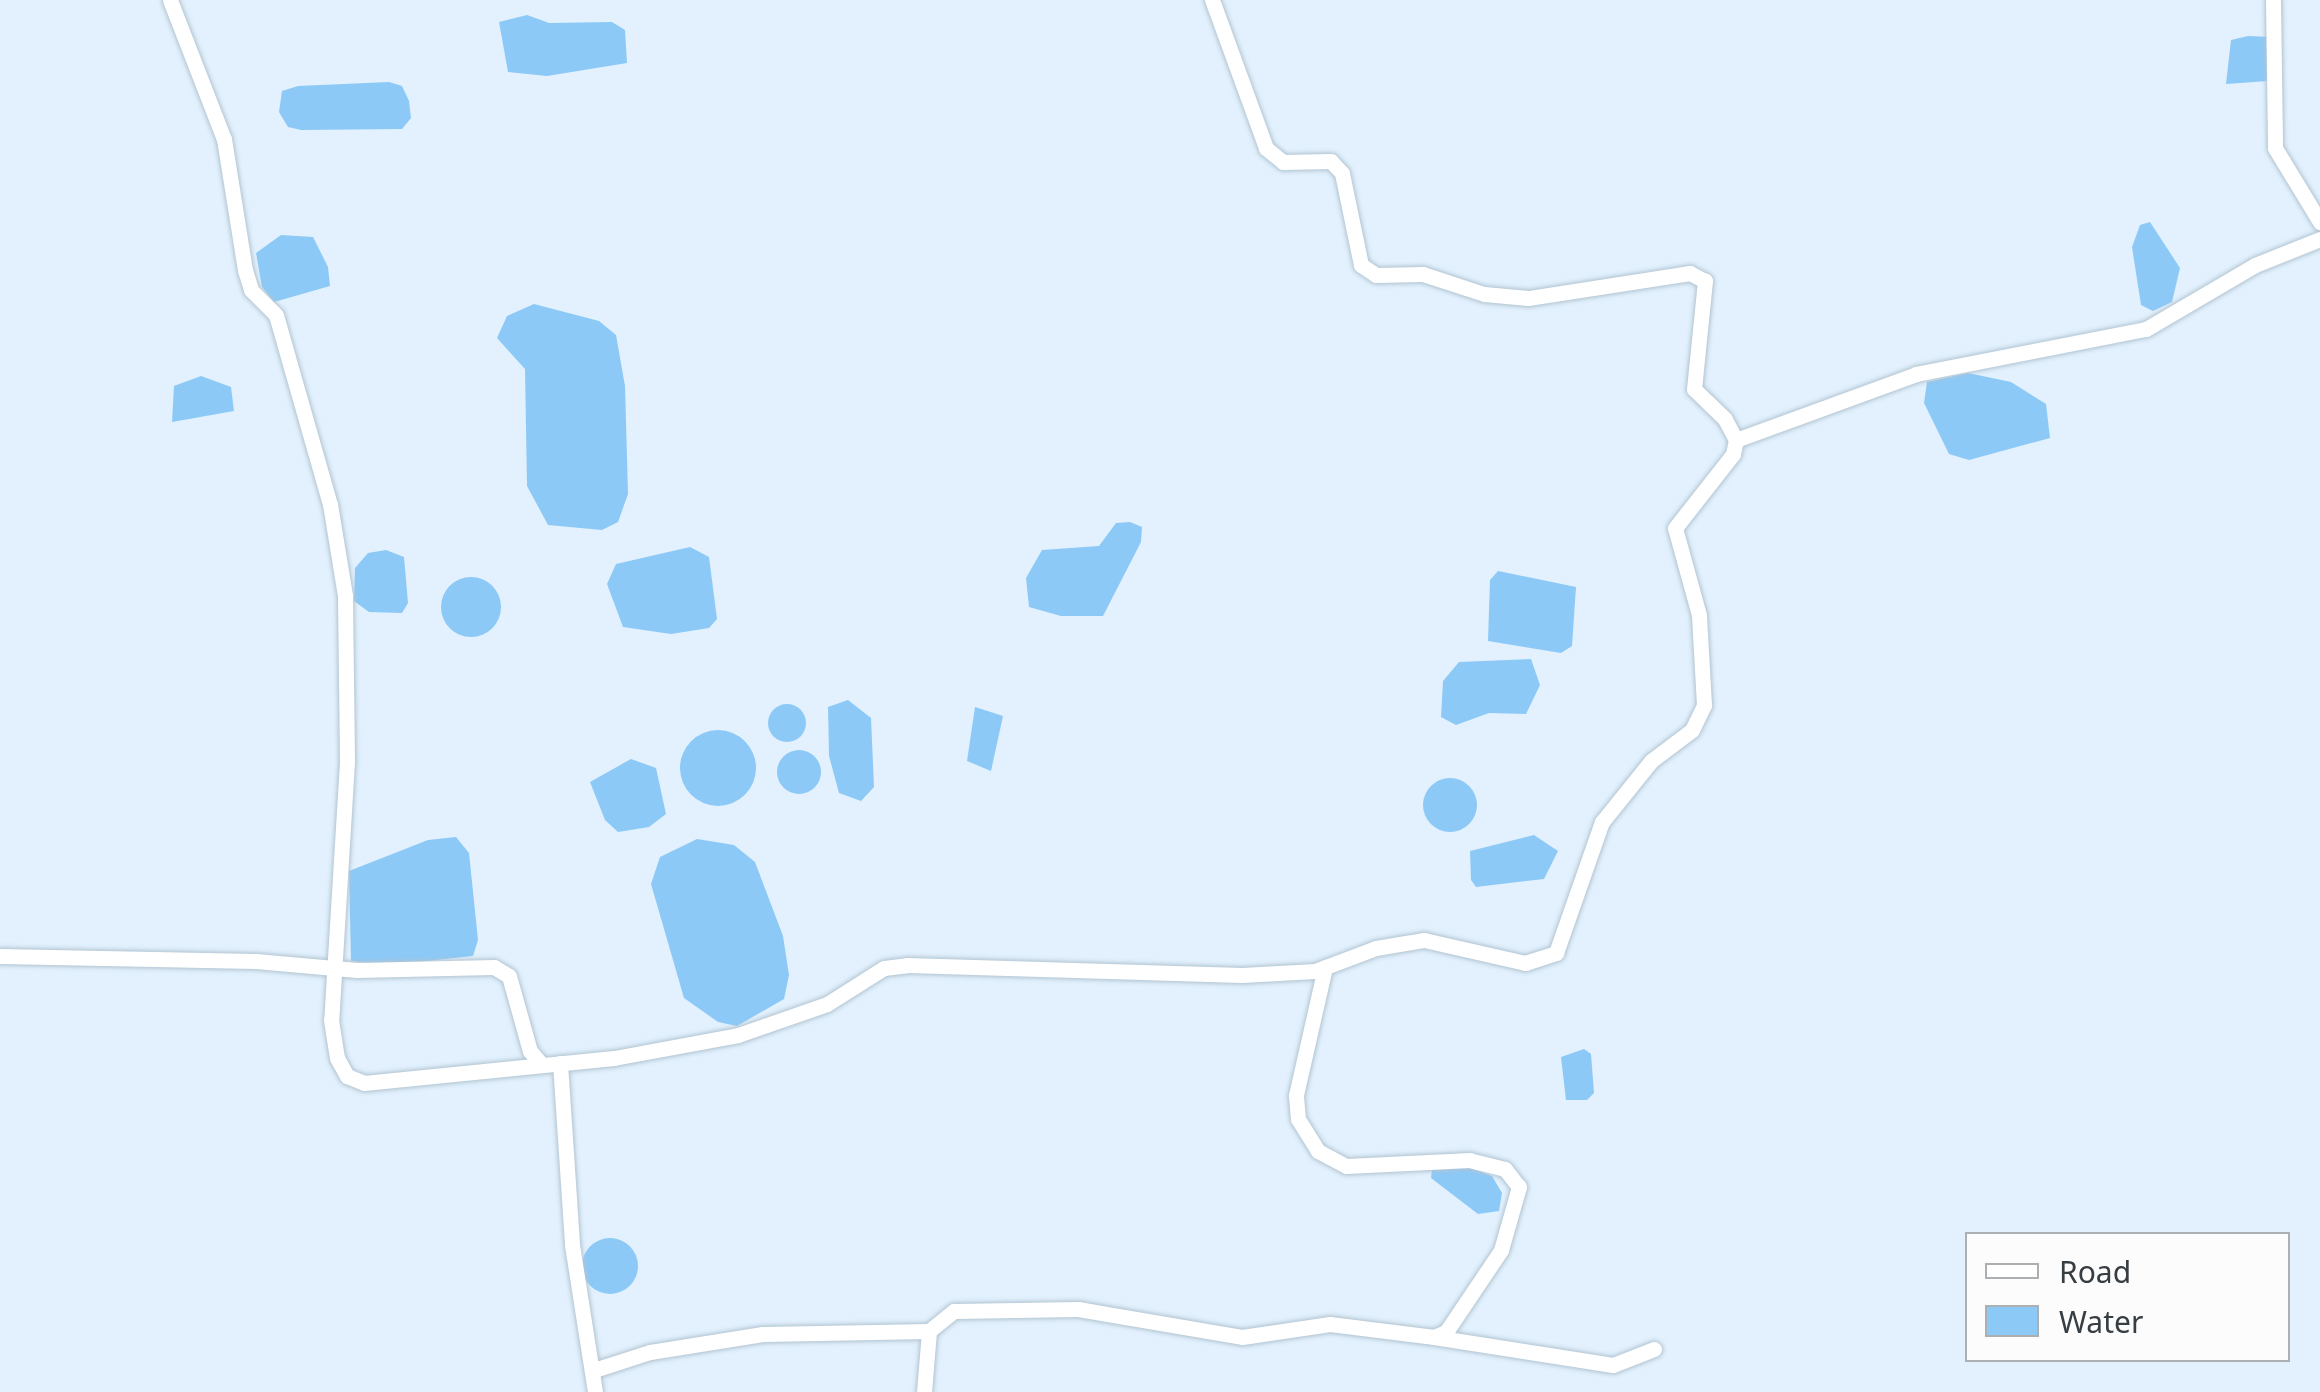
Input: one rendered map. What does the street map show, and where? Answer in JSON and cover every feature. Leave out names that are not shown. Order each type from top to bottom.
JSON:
[{"type":"street","points":[[170,0],[224,139],[251,290],[276,316],[330,504],[345,596],[348,762],[331,1020],[347,1076],[382,1082],[560,1063],[738,1036],[828,1004],[848,987],[896,966],[1242,975],[1326,967],[1376,948],[1424,940],[1526,963],[1556,953],[1572,922],[1602,822],[1651,760],[1692,730],[1704,705],[1699,615],[1675,528],[1733,454],[1736,440],[1724,418],[1694,388],[1707,298],[1700,274],[1528,298],[1484,294],[1424,274],[1376,275],[1360,265],[1342,173],[1331,160],[1283,162],[1266,148],[1212,0]]},
{"type":"street","points":[[2272,0],[2274,148],[2320,222]]},
{"type":"street","points":[[1736,440],[1916,374],[2146,329],[2255,265],[2320,240]]},
{"type":"street","points":[[0,956],[334,969],[494,967],[509,976],[530,1050],[542,1065]]},
{"type":"street","points":[[1326,967],[1296,1095],[1298,1119],[1318,1151],[1346,1166],[1470,1160],[1506,1169],[1519,1187],[1514,1218],[1480,1290],[1434,1337]]},
{"type":"street","points":[[560,1063],[572,1246],[595,1392]]},
{"type":"street","points":[[594,1370],[650,1352],[763,1334],[929,1331],[954,1312],[1078,1310],[1242,1337],[1330,1324],[1518,1345],[1613,1365],[1654,1349]]},
{"type":"street","points":[[924,1392],[929,1331]]},
{"type":"water","points":[[527,15],[549,23],[612,22],[625,30],[627,63],[547,76],[508,72],[499,22]]},
{"type":"water","points":[[2271,37],[2268,81],[2226,84],[2231,40]]},
{"type":"water","points":[[389,82],[402,86],[409,101],[411,118],[402,129],[301,130],[288,127],[279,112],[282,91],[298,86]]},
{"type":"water","points":[[2150,222],[2180,268],[2172,302],[2153,311],[2141,305],[2132,247],[2140,225]]},
{"type":"water","points":[[281,235],[313,237],[328,267],[330,286],[274,302],[262,287],[256,253]]},
{"type":"water","points":[[534,304],[599,321],[616,335],[625,386],[628,494],[618,522],[602,530],[548,525],[527,486],[525,369],[497,338],[507,316]]},
{"type":"water","points":[[1968,373],[2011,382],[2046,404],[2050,438],[1969,460],[1949,454],[1924,403],[1927,382]]},
{"type":"water","points":[[201,376],[231,387],[234,411],[172,422],[174,386]]},
{"type":"water","points":[[1130,522],[1142,527],[1141,542],[1103,616],[1061,616],[1029,607],[1026,578],[1042,550],[1099,546],[1116,523]]},
{"type":"water","points":[[690,547],[709,557],[717,619],[709,628],[671,634],[623,627],[607,584],[616,564]]},
{"type":"water","points":[[386,550],[404,557],[408,603],[402,613],[369,612],[354,601],[355,568],[368,553]]},
{"type":"water","points":[[1498,571],[1576,587],[1572,646],[1561,653],[1488,641],[1490,580]]},
{"type":"water","points":[[471,577],[492,586],[501,607],[492,628],[471,637],[450,628],[441,607],[450,586]]},
{"type":"water","points":[[1531,659],[1540,685],[1526,714],[1489,713],[1456,725],[1441,717],[1443,681],[1459,662]]},
{"type":"water","points":[[848,700],[871,718],[874,787],[861,801],[839,793],[829,756],[828,707]]},
{"type":"water","points":[[787,704],[801,709],[806,723],[801,737],[787,742],[773,737],[768,723],[773,709]]},
{"type":"water","points":[[975,707],[1003,716],[991,771],[967,761]]},
{"type":"water","points":[[718,730],[745,741],[756,768],[745,795],[718,806],[691,795],[680,768],[691,741]]},
{"type":"water","points":[[799,750],[814,757],[821,772],[814,787],[799,794],[784,787],[777,772],[784,757]]},
{"type":"water","points":[[631,759],[656,768],[666,814],[649,827],[618,832],[605,820],[590,782]]},
{"type":"water","points":[[1450,778],[1469,786],[1477,805],[1469,824],[1450,832],[1431,824],[1423,805],[1431,786]]},
{"type":"water","points":[[1534,835],[1558,851],[1544,879],[1476,887],[1471,880],[1470,851]]},
{"type":"water","points":[[456,837],[469,853],[478,940],[473,956],[390,965],[351,961],[349,871],[428,840]]},
{"type":"water","points":[[697,839],[734,845],[755,862],[783,936],[789,975],[784,999],[737,1026],[718,1022],[684,998],[651,884],[660,857]]},
{"type":"water","points":[[1584,1049],[1591,1054],[1594,1093],[1587,1100],[1566,1100],[1561,1057]]},
{"type":"water","points":[[1457,1163],[1492,1176],[1502,1193],[1499,1211],[1478,1214],[1431,1178],[1432,1169]]},
{"type":"water","points":[[610,1238],[630,1246],[638,1266],[630,1286],[610,1294],[590,1286],[582,1266],[590,1246]]}]
